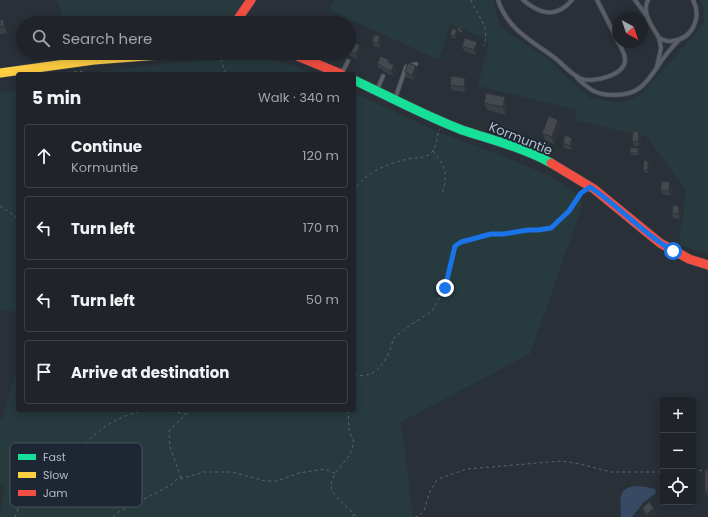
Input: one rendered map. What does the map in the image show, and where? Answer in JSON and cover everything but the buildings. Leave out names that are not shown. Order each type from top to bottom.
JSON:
[{"type":"street","points":[[241,16],[251,0]]},
{"type":"street","points":[[0,73],[94,60]]},
{"type":"street","points":[[311,60],[337,72]]},
{"type":"street","name":"Kormuntie","points":[[356,81],[461,129],[538,156],[590,187],[660,243],[689,259],[708,265]]},
{"type":"lane","points":[[498,0],[501,10],[513,27],[524,37],[556,59],[590,90],[602,94],[619,95],[634,92],[642,87],[679,40],[688,34],[696,22],[697,16],[697,7],[693,0]]},
{"type":"lane","points":[[523,0],[531,7],[545,13],[560,10],[572,0]]},
{"type":"lane","points":[[597,0],[612,30]]},
{"type":"lane","points":[[635,0],[643,12]]},
{"type":"lane","points":[[646,12],[648,0]]},
{"type":"lane","points":[[648,19],[660,38],[661,48],[656,68]]},
{"type":"lane","points":[[660,38],[670,42],[679,40]]},
{"type":"lane","points":[[575,76],[593,80],[600,79],[617,72],[623,67],[625,60],[620,48]]},
{"type":"lane","points":[[342,72],[348,61]]},
{"type":"lane","points":[[395,100],[406,67],[416,64]]},
{"type":"lane","points":[[377,91],[383,76]]},
{"type":"path","points":[[471,0],[485,27],[487,37],[484,46]]},
{"type":"path","points":[[221,60],[225,72]]},
{"type":"path","points":[[356,189],[367,176],[384,166],[408,159],[425,157],[433,151],[437,143],[438,132],[444,121]]},
{"type":"path","points":[[433,151],[441,160],[446,171],[442,195]]},
{"type":"path","points":[[356,375],[372,374],[386,358],[392,348],[393,339],[406,328],[432,311],[445,288],[455,246],[461,242],[491,234],[504,234],[551,228],[569,211],[581,193],[590,187]]},
{"type":"path","points":[[0,206],[16,217]]},
{"type":"path","points":[[86,443],[94,433],[129,414],[137,412]]},
{"type":"path","points":[[176,412],[186,414]]},
{"type":"path","points":[[181,479],[170,447],[169,431],[177,422],[190,412]]},
{"type":"path","points":[[348,412],[349,430],[354,443],[348,457],[331,482],[332,491],[358,517]]},
{"type":"path","points":[[415,517],[419,516],[424,511],[429,494],[436,481],[467,470],[562,461],[611,472],[660,472]]},
{"type":"path","points":[[142,500],[171,485],[176,480],[204,472],[232,472],[265,481],[277,481],[299,473],[325,469],[336,474]]},
{"type":"path","points":[[696,471],[708,470]]},
{"type":"path","points":[[16,517],[19,507]]},
{"type":"path","points":[[113,517],[127,507]]},
{"type":"path","points":[[352,517],[354,513]]},
{"type":"green space","points":[[56,0],[244,0],[233,16],[63,16]]},
{"type":"green space","points":[[334,0],[493,0],[500,27],[547,58],[590,98],[622,103],[640,95],[704,24],[703,5],[699,0],[708,0],[708,254],[679,245],[686,190],[647,137],[575,120],[577,110],[478,86],[489,40],[450,24],[439,60],[356,22],[356,16],[342,16],[329,10]]},
{"type":"green space","points":[[218,60],[272,60],[296,66],[309,72],[91,72],[169,63]]},
{"type":"green space","points":[[16,90],[16,312],[0,310],[0,93]]},
{"type":"green space","points":[[356,94],[438,132],[498,154],[548,175],[578,194],[582,203],[530,354],[401,422],[413,517],[0,517],[5,487],[0,484],[0,419],[2,420],[16,371],[16,412],[356,412]]},
{"type":"water","points":[[634,486],[655,489],[656,493],[644,502],[632,517],[621,517],[620,501],[622,493],[624,490]]},
{"type":"traffic: fast","points":[[356,81],[448,125],[519,149],[551,163]]},
{"type":"traffic: slow","points":[[0,73],[94,60]]},
{"type":"traffic: jam","points":[[240,16],[251,0]]},
{"type":"traffic: jam","points":[[307,60],[336,72]]},
{"type":"traffic: jam","points":[[551,163],[594,189],[660,243],[689,259],[708,265]]},
{"type":"route","points":[[445,288],[455,246],[461,242],[491,234],[504,234],[551,228],[569,211],[581,193],[590,187],[647,234],[673,251]]}]
